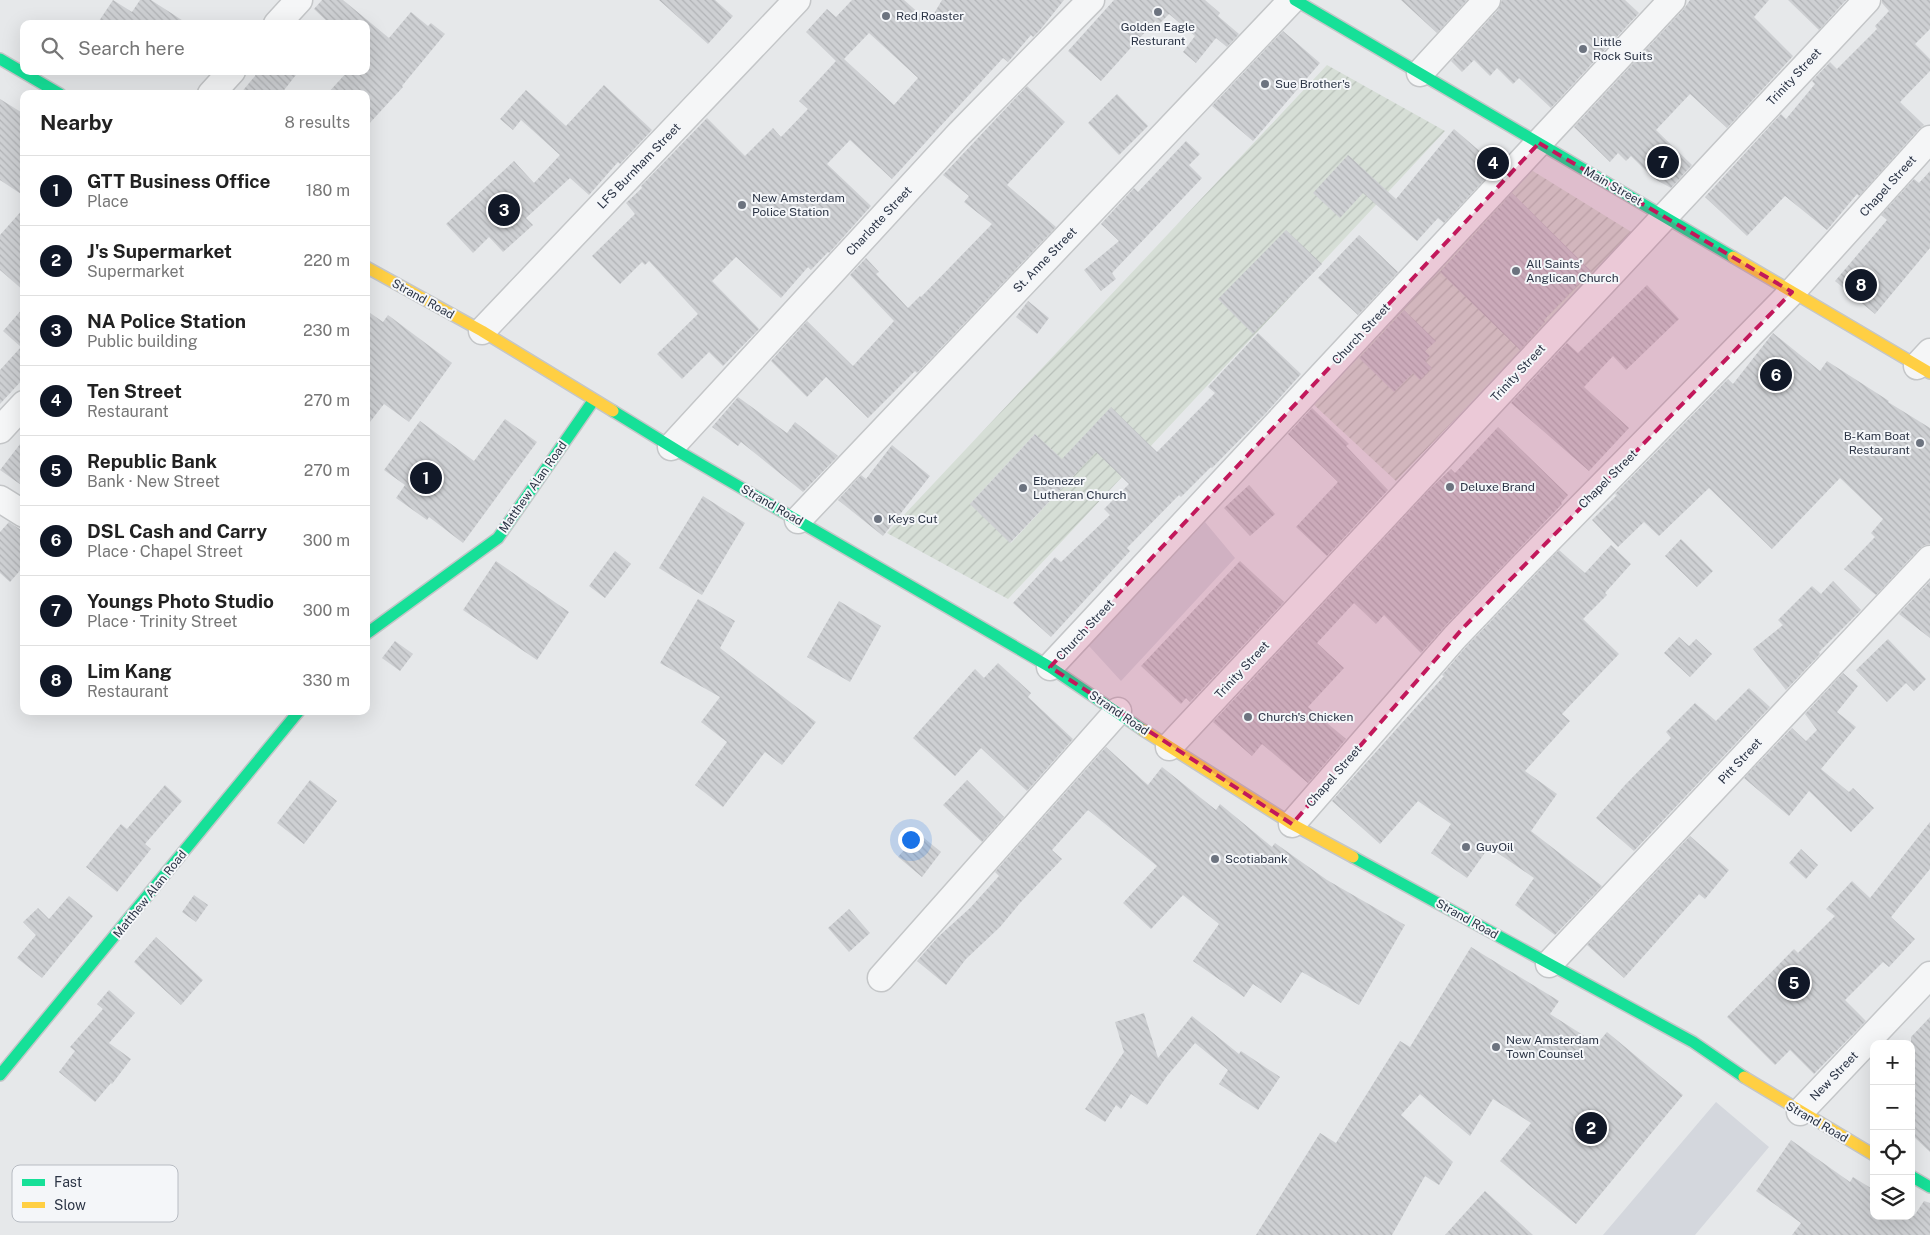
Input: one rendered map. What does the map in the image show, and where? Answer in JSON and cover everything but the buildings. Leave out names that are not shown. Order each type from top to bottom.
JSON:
[{"type":"street","points":[[281,20],[299,0]]},
{"type":"street","name":"LFS Burnham Street","points":[[482,331],[797,0]]},
{"type":"street","name":"Charlotte Street","points":[[671,447],[959,134],[1091,0]]},
{"type":"street","name":"Main Street","points":[[1294,0],[1792,292],[1926,364]]},
{"type":"street","name":"St. Anne Street","points":[[798,520],[1294,0]]},
{"type":"street","points":[[1420,73],[1487,0]]},
{"type":"street","name":"Church Street","points":[[1050,667],[1672,0]]},
{"type":"street","name":"Trinity Street","points":[[1169,747],[1867,0]]},
{"type":"street","points":[[0,59],[20,71]]},
{"type":"street","points":[[27,75],[53,90]]},
{"type":"street","points":[[215,90],[228,75]]},
{"type":"street","name":"Chapel Street","points":[[1292,824],[1455,637],[1792,292],[1930,139]]},
{"type":"street","name":"Strand Road","points":[[370,269],[482,331],[593,401],[1050,667],[1169,747],[1292,824],[1693,1042],[1730,1069],[1870,1153]]},
{"type":"street","name":"Matthew Alan Road","points":[[370,631],[498,538],[593,401]]},
{"type":"street","points":[[0,430],[20,408]]},
{"type":"street","points":[[0,500],[20,512]]},
{"type":"street","name":"Pitt Street","points":[[1549,964],[1930,559]]},
{"type":"street","points":[[881,978],[1118,712]]},
{"type":"street","name":"Matthew Alan Road","points":[[0,1075],[296,715]]},
{"type":"street","name":"New Street","points":[[1800,1112],[1930,975]]},
{"type":"highlighted area","points":[[1539,143],[1792,292],[1463,628],[1292,824],[1050,667]]},
{"type":"shaded area","points":[[1327,65],[1445,131],[1008,599],[887,533]],"holes":[[[1035,434],[1076,473],[1011,543],[970,504]]]},
{"type":"shaded area","points":[[1528,168],[1633,233],[1396,481],[1312,403]],"holes":[[[1515,196],[1591,271],[1517,347]]]},
{"type":"shaded area","points":[[1205,522],[1235,558],[1121,681],[1089,646]]},
{"type":"shaded area","points":[[1716,1102],[1769,1147],[1695,1235],[1603,1235]]},
{"type":"traffic: fast","points":[[1295,0],[1733,257]]},
{"type":"traffic: fast","points":[[0,59],[20,71]]},
{"type":"traffic: fast","points":[[27,75],[53,90]]},
{"type":"traffic: fast","points":[[370,631],[498,538],[593,401]]},
{"type":"traffic: fast","points":[[613,411],[683,454],[1050,667],[1143,730]]},
{"type":"traffic: fast","points":[[0,1075],[296,715]]},
{"type":"traffic: fast","points":[[1353,857],[1693,1042],[1744,1077]]},
{"type":"traffic: fast","points":[[1915,1178],[1930,1187]]},
{"type":"traffic: slow","points":[[1733,257],[1930,373]]},
{"type":"traffic: slow","points":[[370,269],[482,331],[613,411]]},
{"type":"traffic: slow","points":[[1143,730],[1292,824],[1353,857]]},
{"type":"traffic: slow","points":[[1744,1077],[1870,1153]]},
{"type":"place","name":"Golden Eagle Resturant","points":[[1158,12]]},
{"type":"place","name":"Red Roaster","points":[[886,16]]},
{"type":"place","name":"Little Rock Suits","points":[[1583,49]]},
{"type":"place","name":"Sue Brother's","points":[[1265,84]]},
{"type":"place","name":"Youngs Photo Studio","points":[[1663,162]]},
{"type":"place","name":"Ten Street","points":[[1493,163]]},
{"type":"place","name":"New Amsterdam Police Station","points":[[742,205]]},
{"type":"place","name":"NA Police Station","points":[[504,210]]},
{"type":"place","name":"All Saints' Anglican Church","points":[[1516,271]]},
{"type":"place","name":"Lim Kang","points":[[1861,285]]},
{"type":"place","name":"DSL Cash and Carry","points":[[1776,375]]},
{"type":"place","name":"B-Kam Boat Restaurant","points":[[1920,443]]},
{"type":"place","name":"GTT Business Office","points":[[426,478]]},
{"type":"place","name":"Deluxe Brand","points":[[1450,487]]},
{"type":"place","name":"Ebenezer Lutheran Church","points":[[1023,488]]},
{"type":"place","name":"Keys Cut","points":[[878,519]]},
{"type":"place","name":"Church's Chicken","points":[[1248,717]]},
{"type":"place","name":"GuyOil","points":[[1466,847]]},
{"type":"place","name":"Scotiabank","points":[[1215,859]]},
{"type":"place","name":"Republic Bank","points":[[1794,983]]},
{"type":"place","name":"New Amsterdam Town Counsel","points":[[1496,1047]]},
{"type":"place","name":"J's Supermarket","points":[[1591,1128]]}]
